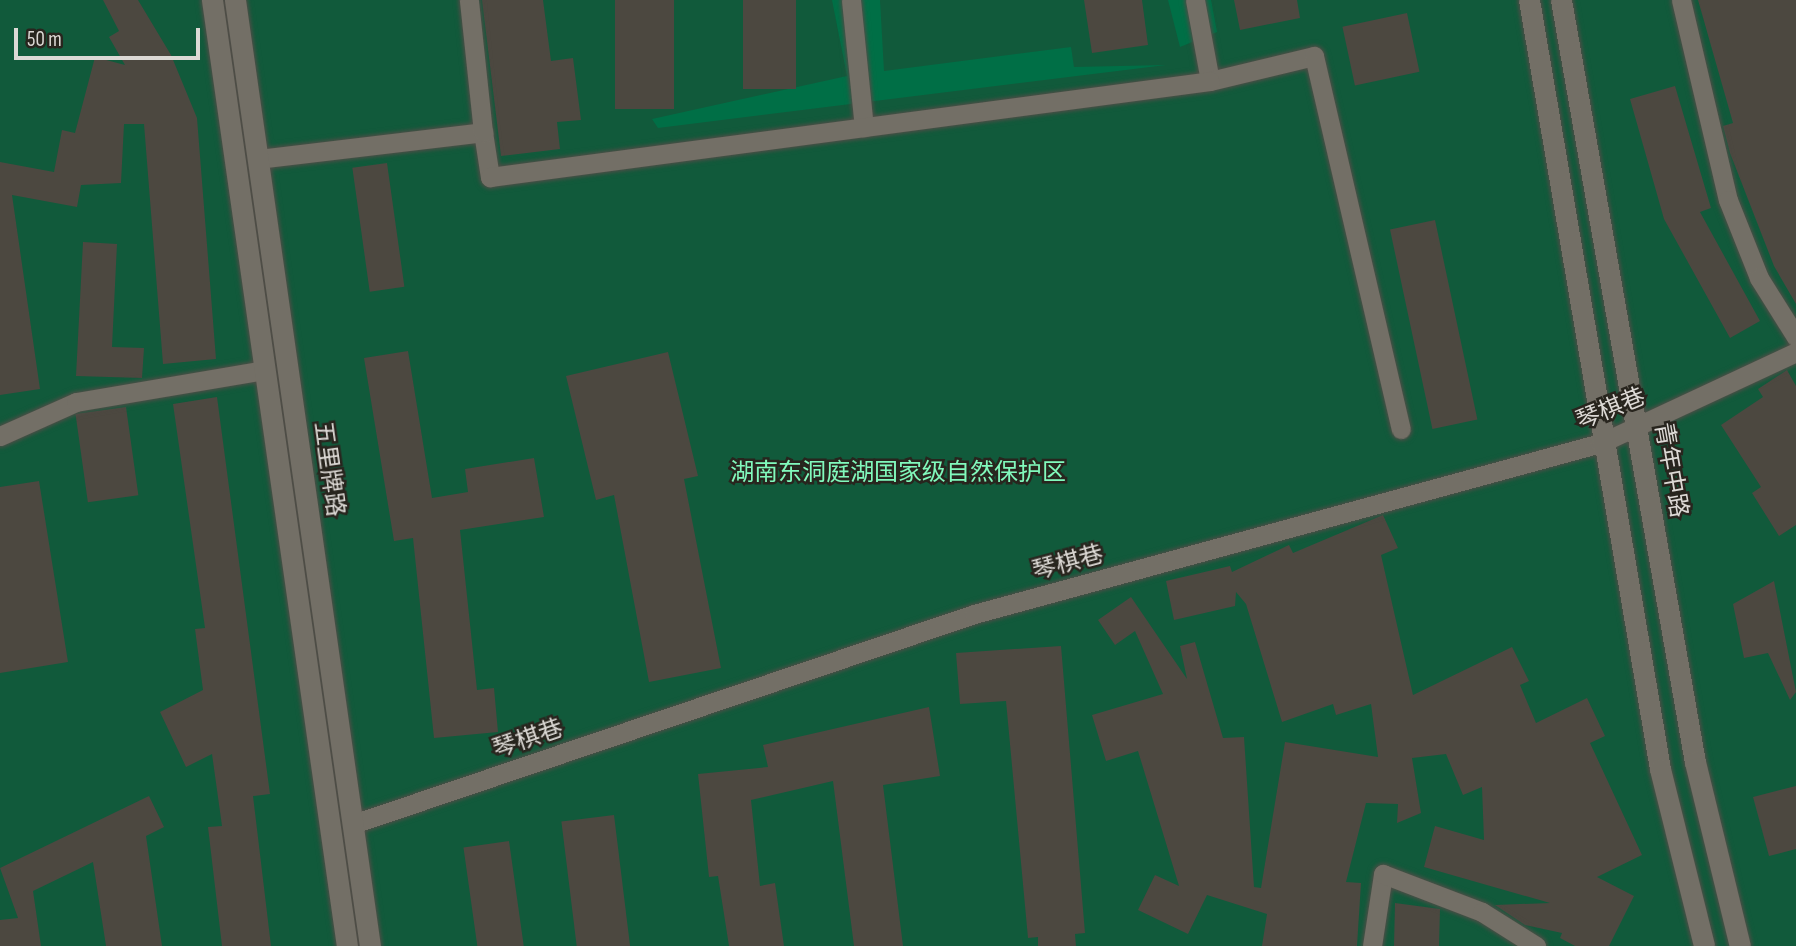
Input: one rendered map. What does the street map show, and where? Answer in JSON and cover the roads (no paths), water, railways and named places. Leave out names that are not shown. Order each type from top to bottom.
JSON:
[{"type":"main road","name":"五里牌路","points":[[212,0],[347,946]]},
{"type":"main road","name":"五里牌路","points":[[235,0],[370,946]]},
{"type":"main road","points":[[1529,0],[1601,443],[1660,769],[1704,946]]},
{"type":"main road","name":"青年中路","points":[[1561,0],[1695,762],[1740,946]]},
{"type":"street","points":[[469,0],[490,177],[1210,81],[1314,56],[1401,429]]},
{"type":"street","points":[[850,0],[864,127]]},
{"type":"street","points":[[1195,0],[1210,81]]},
{"type":"street","points":[[1681,0],[1728,200],[1759,278],[1796,337]]},
{"type":"street","points":[[258,159],[483,132]]},
{"type":"street","name":"琴棋巷","points":[[353,824],[974,614],[1601,443],[1796,352]]},
{"type":"street","points":[[0,436],[76,402],[265,370]]},
{"type":"street","points":[[1372,946],[1383,874],[1482,912],[1536,946]]},
{"type":"park label","name":"湖南东洞庭湖国家级自然保护区","points":[[898,473]]}]
